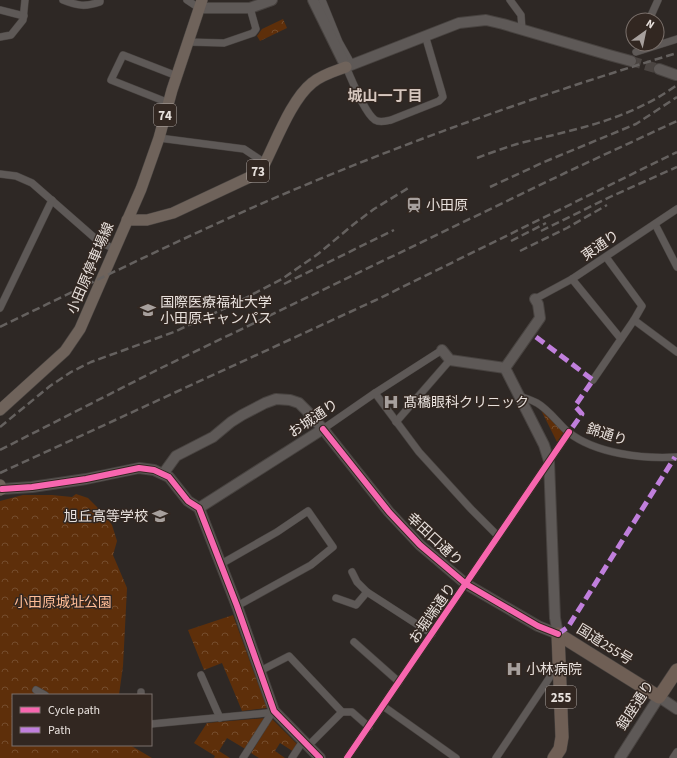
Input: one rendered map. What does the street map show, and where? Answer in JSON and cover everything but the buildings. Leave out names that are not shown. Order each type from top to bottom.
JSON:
[{"type":"highway","name":"国道255号","points":[[554,758],[562,743],[558,634]]},
{"type":"highway","name":"国道255号","points":[[558,634],[659,698]]},
{"type":"highway","name":"銀座通り","points":[[659,698],[677,670]]},
{"type":"main road","name":"74","points":[[128,220],[159,138],[200,4]]},
{"type":"main road","name":"小田原停車場線","points":[[0,410],[65,351],[80,330],[114,249],[128,220],[147,220],[173,213],[252,176],[260,170],[265,163],[295,103],[304,91],[312,82],[334,71],[349,66]]},
{"type":"street","points":[[0,37],[11,35],[23,20],[24,0]]},
{"type":"street","points":[[63,0],[76,5],[88,6],[100,2],[100,0]]},
{"type":"street","points":[[187,0],[200,4],[250,8],[272,0]]},
{"type":"street","points":[[312,0],[349,66]]},
{"type":"street","points":[[322,0],[368,111],[376,121],[383,122],[391,120],[439,101],[443,97],[425,35]]},
{"type":"street","points":[[510,0],[521,15],[522,29]]},
{"type":"street","points":[[653,12],[658,0]]},
{"type":"street","points":[[188,42],[224,43],[253,33],[256,28],[250,8]]},
{"type":"street","points":[[0,10],[24,16]]},
{"type":"street","points":[[349,66],[425,35],[459,23],[486,20],[609,55],[633,56],[677,39]]},
{"type":"street","points":[[633,56],[635,52]]},
{"type":"street","points":[[169,103],[111,80],[123,55],[177,76]]},
{"type":"street","points":[[660,70],[676,75]]},
{"type":"street","points":[[159,138],[244,149],[265,163]]},
{"type":"street","points":[[0,174],[16,176],[32,183],[97,240],[114,249]]},
{"type":"street","points":[[0,308],[52,200]]},
{"type":"street","name":"東通り","points":[[535,299],[572,279],[677,209]]},
{"type":"street","points":[[655,224],[677,267]]},
{"type":"street","points":[[593,380],[642,306],[606,257]]},
{"type":"street","points":[[572,279],[621,339]]},
{"type":"street","points":[[505,368],[540,318],[538,304],[535,299]]},
{"type":"street","points":[[634,320],[677,352]]},
{"type":"street","points":[[442,350],[450,360],[505,368]]},
{"type":"street","name":"お城通り","points":[[199,508],[323,429],[375,393],[442,350]]},
{"type":"street","points":[[396,422],[450,360]]},
{"type":"street","points":[[505,368],[544,445],[549,461],[555,618],[558,634]]},
{"type":"street","points":[[375,393],[419,452],[470,509],[498,536]]},
{"type":"street","name":"錦通り","points":[[520,396],[537,403],[569,432],[590,444],[622,454],[677,457]]},
{"type":"street","name":"幸田口通り","points":[[163,474],[176,456],[213,437],[242,415],[276,399],[290,400],[299,403],[323,429],[389,512],[420,545],[466,584],[538,626],[558,634]]},
{"type":"street","name":"お堀端通り","points":[[348,758],[569,432]]},
{"type":"street","points":[[1,488],[32,487],[86,479],[139,468],[154,470],[169,477],[188,501],[199,508],[237,606],[274,711],[320,758]]},
{"type":"street","points":[[221,564],[277,532],[308,511],[333,547],[311,565],[237,606]]},
{"type":"street","points":[[352,572],[357,582],[367,592],[432,634]]},
{"type":"street","points":[[336,598],[356,605],[367,592]]},
{"type":"street","points":[[354,642],[399,682]]},
{"type":"street","points":[[260,672],[288,656],[342,712]]},
{"type":"street","points":[[496,758],[559,663]]},
{"type":"street","points":[[202,675],[220,718]]},
{"type":"street","points":[[36,690],[43,694]]},
{"type":"street","points":[[659,698],[677,709]]},
{"type":"street","name":"銀座通り","points":[[620,758],[659,698]]},
{"type":"street","points":[[383,706],[456,758]]},
{"type":"street","points":[[152,724],[268,713],[274,711]]},
{"type":"street","points":[[243,758],[274,711]]},
{"type":"street","points":[[292,758],[305,744],[342,712],[352,712],[369,727]]},
{"type":"street","points":[[673,758],[677,752]]},
{"type":"green space","points":[[283,19],[287,28],[260,41],[257,36],[262,29]]},
{"type":"green space","points":[[541,410],[564,432],[557,442]]},
{"type":"green space","name":"小田原城址公園","points":[[76,494],[88,498],[103,513],[112,525],[117,541],[113,555],[127,588],[123,666],[119,694],[12,694],[12,746],[132,746],[152,758],[0,758],[0,501],[23,495],[72,497]]},
{"type":"green space","points":[[233,615],[267,708],[242,711],[222,663],[204,670],[188,630]]},
{"type":"green space","points":[[266,718],[247,750],[227,738],[219,751],[230,758],[214,758],[215,756],[194,743],[207,723]]},
{"type":"green space","points":[[272,719],[298,745],[294,752],[280,743],[275,751],[285,758],[259,758],[251,753]]},
{"type":"tunnel","points":[[631,61],[659,69]]},
{"type":"railway","points":[[0,327],[200,231],[339,171],[394,149],[507,108],[677,53]]},
{"type":"railway","points":[[477,158],[517,144],[620,116],[658,97],[677,85]]},
{"type":"railway","points":[[490,187],[544,162],[636,124],[677,97]]},
{"type":"railway","points":[[0,450],[161,368],[567,172],[677,121]]},
{"type":"railway","points":[[0,473],[376,300],[677,152]]},
{"type":"railway","points":[[541,231],[612,196],[677,167]]},
{"type":"railway","points":[[0,427],[50,386],[71,372],[91,362],[174,332],[232,305],[282,279],[318,254],[374,209],[410,187]]},
{"type":"railway","points":[[520,251],[567,228],[607,205]]},
{"type":"railway","points":[[511,241],[546,223]]},
{"type":"railway","points":[[284,284],[394,230]]},
{"type":"marked path","points":[[536,337],[593,380],[575,406],[582,414],[572,428]]},
{"type":"marked path","points":[[558,634],[568,627],[675,457]]},
{"type":"cycle path","points":[[323,429],[389,512],[420,545],[466,584],[538,626],[558,634]]},
{"type":"cycle path","points":[[347,758],[569,432]]},
{"type":"cycle path","points":[[2,489],[32,487],[86,479],[139,468],[154,470],[169,477],[188,501],[199,508],[237,606],[274,711],[320,758]]},
{"type":"place","name":"小田原","points":[[414,205]]},
{"type":"place","name":"国際医療福祉大学 小田原キャンパス","points":[[148,310]]},
{"type":"place","name":"髙橋眼科クリニック","points":[[391,402]]},
{"type":"place","name":"旭丘高等学校","points":[[160,516]]},
{"type":"place","name":"小林病院","points":[[514,669]]},
{"type":"district","name":"城山一丁目","points":[[385,96]]}]
